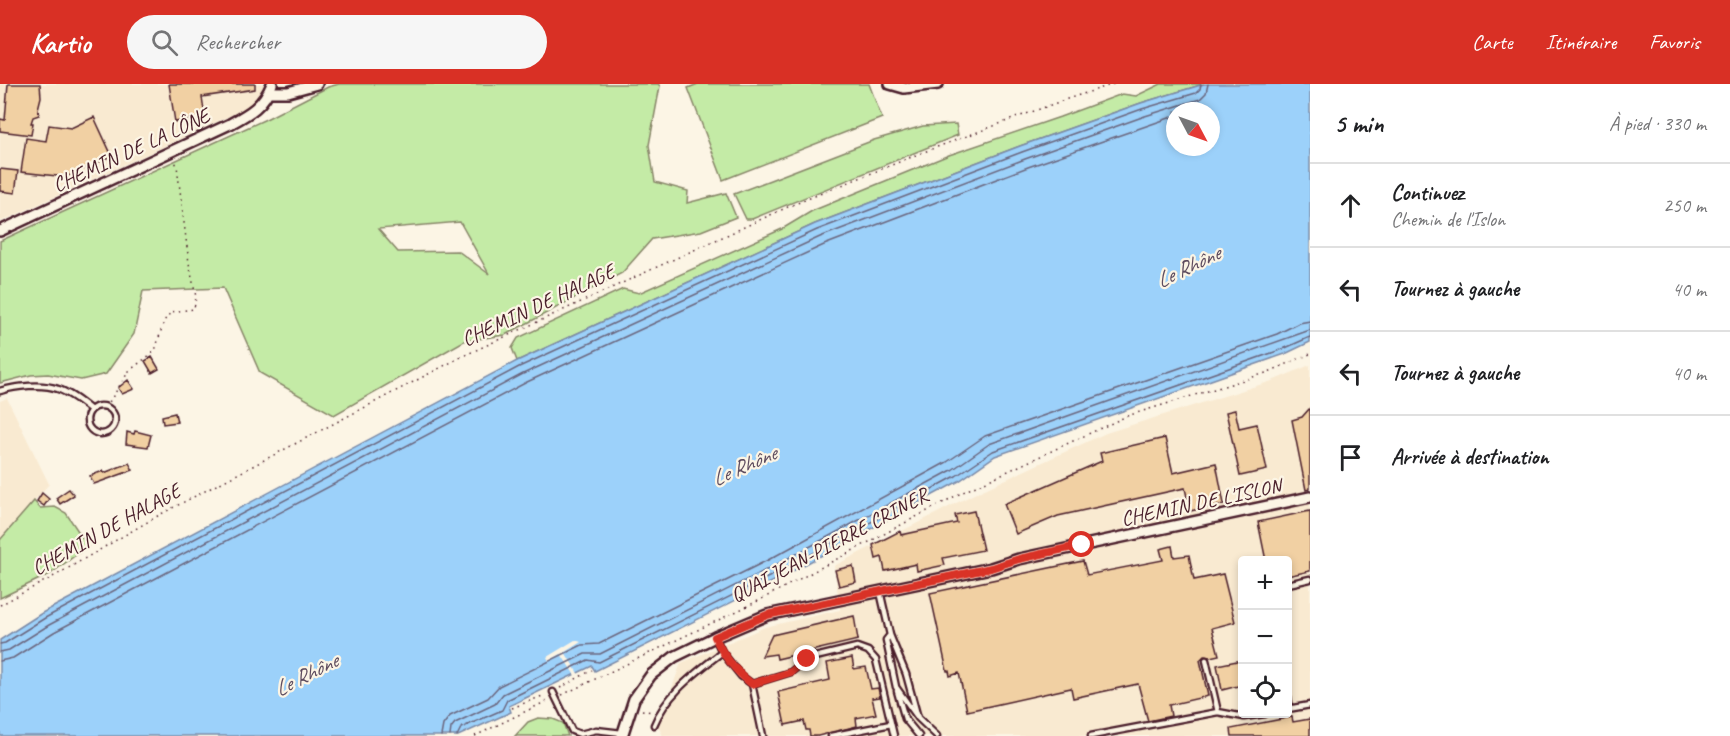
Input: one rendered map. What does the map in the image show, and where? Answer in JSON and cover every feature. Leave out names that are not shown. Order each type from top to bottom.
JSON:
[{"type":"street","name":"CHEMIN DE LA LÔNE","points":[[0,231],[230,124],[253,111],[267,97],[270,88],[288,92],[317,84]]},
{"type":"street","points":[[890,84],[904,88],[938,84]]},
{"type":"street","name":"CHEMIN DE L'ISLON","points":[[622,735],[630,707],[642,686],[661,665],[715,637],[767,615],[1310,497]]},
{"type":"lane","points":[[0,391],[36,386],[57,388],[79,400],[91,410]]},
{"type":"lane","points":[[99,406],[106,407],[114,415],[115,423],[111,430],[103,434],[92,431],[87,424],[91,410],[99,406]]},
{"type":"lane","points":[[1292,583],[1310,579]]},
{"type":"lane","points":[[880,591],[890,635],[906,674],[918,718]]},
{"type":"lane","points":[[890,635],[886,640],[905,719],[919,736]]},
{"type":"lane","points":[[715,637],[722,652],[741,676],[752,684],[763,736]]},
{"type":"lane","points":[[752,684],[791,672],[807,659],[857,647],[868,651],[876,660],[894,736]]},
{"type":"lane","points":[[654,725],[659,713],[683,683],[722,652]]},
{"type":"lane","points":[[1206,660],[1218,712]]},
{"type":"lane","points":[[896,687],[918,718],[937,736]]},
{"type":"lane","points":[[555,695],[572,731],[580,734],[596,730],[622,735]]},
{"type":"lane","points":[[1292,708],[1310,705]]},
{"type":"lane","points":[[1091,736],[1218,712],[1238,716]]},
{"type":"lane","points":[[831,736],[891,724]]},
{"type":"path","name":"CHEMIN DE HALAGE","points":[[0,605],[161,514],[472,352],[790,206],[940,146],[1113,84]]},
{"type":"path","points":[[106,407],[129,371],[155,351],[164,321],[171,312],[194,309],[196,297],[189,263],[177,166],[171,152]]},
{"type":"path","name":"QUAI JEAN-PIERRE CRINER","points":[[475,736],[555,695],[758,601],[963,492],[1126,416],[1266,373],[1310,354]]},
{"type":"path","points":[[512,708],[555,695],[592,670]]},
{"type":"path","points":[[630,707],[659,713]]},
{"type":"shaded area","points":[[0,84],[265,84],[266,99],[0,222]]},
{"type":"shaded area","points":[[1310,365],[1310,736],[663,736],[658,726],[681,663],[765,627],[840,610],[834,566],[974,494],[1106,433],[1272,381]]},
{"type":"shaded area","points":[[7,398],[49,484],[0,540],[0,401]]},
{"type":"green space","points":[[339,84],[658,84],[660,86],[649,145],[655,182],[688,191],[687,203],[726,193],[736,217],[701,231],[652,239],[622,273],[505,335],[464,341],[334,415],[260,373],[223,288],[143,291],[134,334],[106,374],[81,380],[48,374],[31,375],[0,383],[0,241],[266,119],[328,87]],"holes":[[[460,222],[489,274],[458,251],[398,252],[378,229]]]},
{"type":"green space","points":[[698,84],[869,84],[882,118],[723,180],[688,88]]},
{"type":"green space","points":[[1161,84],[1204,84],[1141,103],[1020,146],[815,224],[517,361],[512,348],[518,338],[623,289],[639,293],[782,229],[812,211],[949,155],[1122,94],[1136,96]]},
{"type":"green space","points":[[956,124],[958,135],[752,219],[746,219],[734,194],[874,140],[923,126]]},
{"type":"green space","points":[[34,501],[40,508],[55,507],[66,513],[88,546],[50,574],[0,598],[0,540]]},
{"type":"green space","points":[[538,718],[553,719],[563,723],[568,736],[515,736],[528,722]]},
{"type":"water","name":"Le Rhône","points":[[1204,84],[1310,84],[1310,342],[1285,354],[995,456],[959,481],[778,579],[595,671],[592,666],[509,706],[511,712],[458,736],[0,736],[0,640],[42,613],[517,361],[815,224],[1141,103]]},
{"type":"pier","points":[[575,640],[581,642],[565,652],[579,675],[576,677],[561,654],[549,661],[547,657]]},
{"type":"building","points":[[8,84],[40,84],[39,115],[33,117],[31,135],[0,131],[0,119],[5,120]]},
{"type":"building","points":[[169,84],[255,84],[255,89],[202,97],[205,117],[175,122]]},
{"type":"building","points":[[94,117],[112,156],[66,177],[21,172],[26,138],[46,141],[49,125],[71,128]]},
{"type":"building","points":[[0,169],[18,171],[15,193],[0,191]]},
{"type":"building","points":[[152,357],[159,369],[152,373],[145,361]]},
{"type":"building","points":[[128,380],[134,389],[122,394],[118,388]]},
{"type":"building","points":[[1310,408],[1310,489],[1306,490],[1292,420],[1302,417]]},
{"type":"building","points":[[1235,410],[1239,428],[1257,424],[1267,470],[1240,476],[1226,412]]},
{"type":"building","points":[[175,413],[177,422],[163,424],[162,416]]},
{"type":"building","points":[[135,431],[151,435],[148,447],[126,444],[127,432],[134,434]]},
{"type":"building","points":[[1165,438],[1173,473],[1216,463],[1224,504],[1190,511],[1185,488],[1058,516],[1016,534],[1004,504],[1102,461],[1100,453]]},
{"type":"building","points":[[129,463],[133,470],[94,484],[90,476],[103,471],[104,473]]},
{"type":"building","points":[[69,489],[74,495],[60,504],[56,498]]},
{"type":"building","points":[[42,493],[49,499],[44,506],[37,501]]},
{"type":"building","points":[[974,511],[983,550],[943,558],[945,565],[917,571],[916,564],[885,571],[882,557],[876,559],[873,545],[900,531],[901,535],[957,523],[955,515]]},
{"type":"building","points":[[1310,511],[1310,571],[1292,575],[1292,556],[1265,556],[1258,522]]},
{"type":"building","points":[[1172,546],[1174,557],[1189,555],[1194,580],[1223,574],[1235,622],[1212,628],[1219,655],[1204,656],[1200,660],[1208,696],[1169,705],[1171,716],[1148,721],[1138,684],[1073,698],[1071,688],[967,711],[959,673],[950,676],[947,671],[930,593],[1083,561],[1087,575],[1163,560],[1160,549]]},
{"type":"building","points":[[853,566],[856,582],[839,586],[835,570]]},
{"type":"building","points":[[854,616],[858,640],[777,659],[776,654],[762,656],[772,635]]},
{"type":"building","points":[[852,658],[854,669],[866,667],[871,689],[878,688],[880,697],[872,698],[876,714],[856,718],[857,726],[818,736],[810,736],[804,721],[785,725],[778,692],[830,680],[827,663]]},
{"type":"building","points":[[1238,661],[1238,686],[1222,690],[1217,665]]},
{"type":"building","points":[[1292,717],[1293,722],[1310,719],[1310,736],[1232,736],[1231,729]]},
{"type":"route","points":[[807,659],[791,672],[752,684],[741,676],[722,652],[715,637],[767,615],[991,568],[1019,559],[1082,545]]}]
